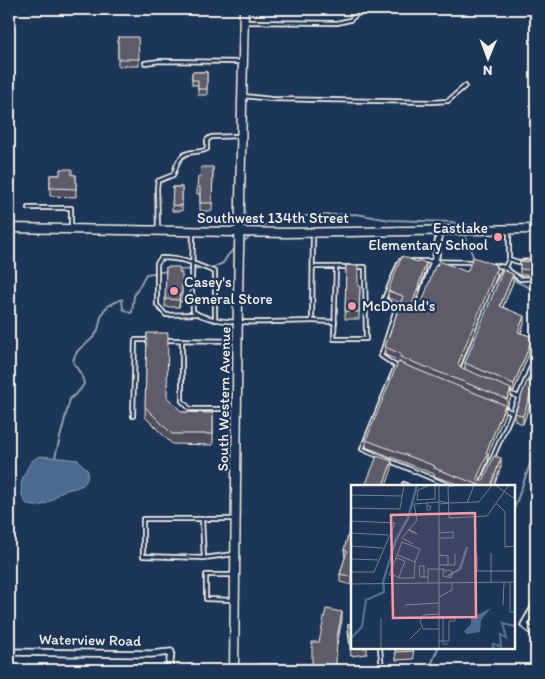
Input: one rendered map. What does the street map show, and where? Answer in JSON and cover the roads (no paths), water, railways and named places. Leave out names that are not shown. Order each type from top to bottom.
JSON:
[{"type":"main road","name":"South Western Avenue","points":[[234,670],[239,232],[244,9]]},
{"type":"main road","name":"Southwest 134th Street","points":[[9,228],[314,233],[536,229]]},
{"type":"street","points":[[416,314],[434,261],[440,230]]},
{"type":"street","points":[[536,604],[524,625],[536,634]]},
{"type":"street","name":"Waterview Road","points":[[9,652],[151,654],[171,652],[169,670]]},
{"type":"lane","points":[[244,22],[337,23],[350,20],[363,9]]},
{"type":"lane","points":[[145,63],[160,61],[243,62]]},
{"type":"lane","points":[[243,96],[272,99],[431,102],[448,101],[465,86]]},
{"type":"lane","points":[[158,231],[158,182],[173,175],[180,158],[187,153],[204,151],[211,136],[242,136]]},
{"type":"lane","points":[[28,208],[71,208],[71,229]]},
{"type":"lane","points":[[461,372],[509,259],[508,229]]},
{"type":"lane","points":[[192,278],[193,232]]},
{"type":"lane","points":[[312,321],[314,233]]},
{"type":"lane","points":[[215,320],[215,272],[177,258],[162,258],[158,262],[157,305],[166,315],[196,314],[215,320],[238,322],[335,322]]},
{"type":"lane","points":[[509,259],[518,262],[536,261]]},
{"type":"lane","points":[[450,485],[362,449],[396,366],[381,356],[396,309],[384,299],[400,261],[480,262]]},
{"type":"lane","points":[[489,264],[504,267],[520,279],[536,278]]},
{"type":"lane","points":[[313,266],[366,267],[366,338],[334,339],[336,267]]},
{"type":"lane","points":[[192,291],[192,309],[196,314]]},
{"type":"lane","points":[[132,416],[134,340],[154,340]]},
{"type":"lane","points":[[163,340],[238,341]]},
{"type":"lane","points":[[182,340],[182,400],[190,410],[237,410]]},
{"type":"lane","points":[[480,485],[536,355]]},
{"type":"lane","points":[[502,390],[518,397]]},
{"type":"lane","points":[[494,405],[511,412]]},
{"type":"lane","points":[[236,519],[143,519],[143,556],[204,558],[236,554]]},
{"type":"lane","points":[[202,519],[204,558]]},
{"type":"lane","points":[[235,600],[206,599],[206,575],[236,576]]},
{"type":"lane","points":[[355,670],[358,667],[382,670],[380,649]]},
{"type":"water","points":[[41,456],[78,460],[88,471],[86,481],[80,486],[61,492],[46,504],[34,506],[28,504],[22,495],[22,480],[30,463]]},
{"type":"waterway","points":[[258,230],[278,217],[356,214],[390,220],[453,222],[462,227]]},
{"type":"waterway","points":[[464,233],[474,259]]},
{"type":"waterway","points":[[243,242],[253,235]]},
{"type":"waterway","points":[[210,269],[223,263],[228,255],[237,247]]},
{"type":"waterway","points":[[178,270],[206,269]]},
{"type":"waterway","points":[[55,457],[70,399],[84,384],[82,376],[73,362],[77,351],[94,337],[103,311],[107,307],[122,299],[123,309],[130,313],[132,312],[134,296],[146,274],[168,271]]},
{"type":"waterway","points":[[513,279],[534,291],[536,289]]},
{"type":"waterway","points":[[515,506],[536,447]]},
{"type":"waterway","points":[[429,670],[438,649]]},
{"type":"place","name":"Eastlake Elementary School","points":[[498,237]]},
{"type":"place","name":"Casey's General Store","points":[[174,291]]},
{"type":"place","name":"McDonald's","points":[[352,306]]}]
